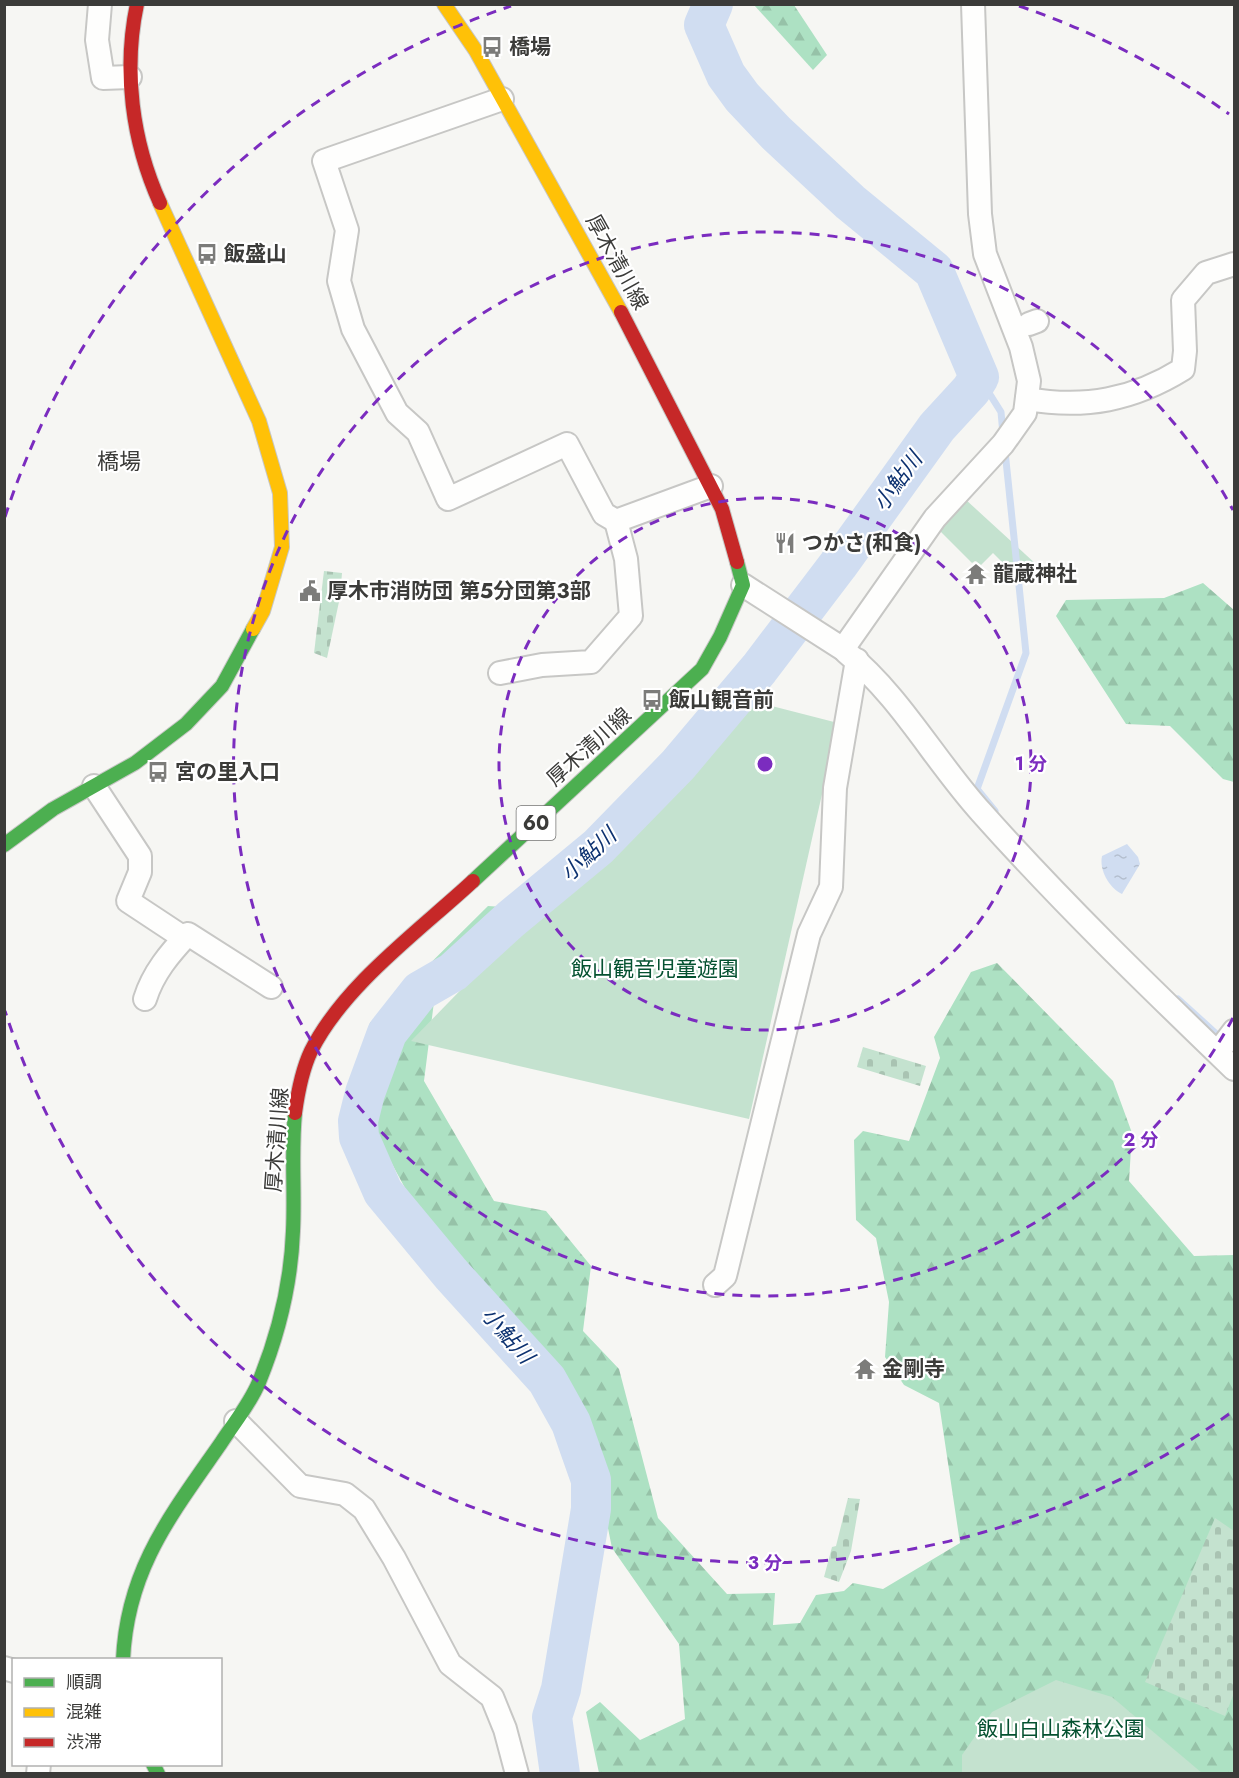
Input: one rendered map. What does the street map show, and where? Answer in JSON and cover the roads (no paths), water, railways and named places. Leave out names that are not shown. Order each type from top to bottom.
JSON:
[{"type":"main road","points":[[4,845],[53,809],[135,763],[186,724],[222,686],[263,611],[282,547],[280,493],[259,421],[151,183],[136,130],[130,77],[133,23],[137,4]]},
{"type":"main road","name":"厚木清川線","points":[[123,1658],[122,1632],[130,1595],[152,1548],[257,1389],[285,1305],[292,1251],[296,1103],[303,1071],[317,1039],[376,972],[702,669],[720,638],[742,585],[722,509],[711,486],[613,297],[476,51],[444,4]]},
{"type":"street","points":[[100,4],[97,40],[103,78],[130,77]]},
{"type":"street","points":[[715,1285],[725,1276],[809,934],[831,887],[843,650],[935,518],[1003,444],[1025,412],[1029,381],[1021,347],[985,254],[980,214],[973,4]]},
{"type":"street","points":[[500,673],[542,665],[591,662],[631,616],[626,559],[616,521],[604,514],[567,444],[448,499],[418,432],[397,412],[352,329],[339,281],[348,230],[324,161],[502,99]]},
{"type":"street","points":[[1027,399],[1059,405],[1131,395],[1158,384],[1183,369],[1185,351],[1183,300],[1206,273],[1234,264]]},
{"type":"street","points":[[616,521],[711,486]]},
{"type":"street","points":[[742,585],[843,650],[873,674],[979,811],[1073,912],[1234,1069]]},
{"type":"street","points":[[94,786],[140,856],[140,872],[128,901],[184,938]]},
{"type":"street","points":[[145,999],[148,987],[166,957],[188,933],[272,987]]},
{"type":"street","points":[[1218,1052],[1234,1031]]},
{"type":"street","points":[[236,1421],[300,1486],[345,1494],[364,1509],[394,1558],[450,1664],[492,1696],[505,1729],[517,1773]]},
{"type":"water","points":[[1127,844],[1138,857],[1140,864],[1122,894],[1113,888],[1106,878],[1101,861],[1102,856]]},
{"type":"waterway","name":"小鮎川","points":[[560,1774],[552,1717],[561,1689],[591,1509],[591,1480],[571,1423],[547,1380],[451,1274],[383,1192],[359,1137],[358,1121],[365,1093],[387,1033],[420,991],[453,972],[511,919],[598,847],[678,765],[759,669],[838,565],[937,427],[971,390],[979,377],[934,271],[850,202],[776,133],[742,97],[726,75],[704,25],[713,4]]},
{"type":"waterway","points":[[979,377],[1001,412],[1003,434]]},
{"type":"waterway","points":[[995,811],[977,789],[1026,653],[1005,451]]},
{"type":"waterway","points":[[1178,999],[1223,1040]]},
{"type":"place","name":"橋場","points":[[492,47]]},
{"type":"place","name":"飯盛山","points":[[207,254]]},
{"type":"place","name":"つかさ(和食)","points":[[785,543]]},
{"type":"place","name":"龍蔵神社","points":[[976,574]]},
{"type":"place","name":"厚木市消防団 第５分団第３部","points":[[310,591]]},
{"type":"place","name":"飯山観音前","points":[[652,700]]},
{"type":"place","name":"宮の里入口","points":[[158,772]]},
{"type":"place","name":"金剛寺","points":[[865,1369]]},
{"type":"district","name":"橋場","points":[[119,461]]},
{"type":"park label","name":"飯山観音児童遊園","points":[[655,969]]},
{"type":"park label","name":"飯山白山森林公園","points":[[1061,1729]]}]
